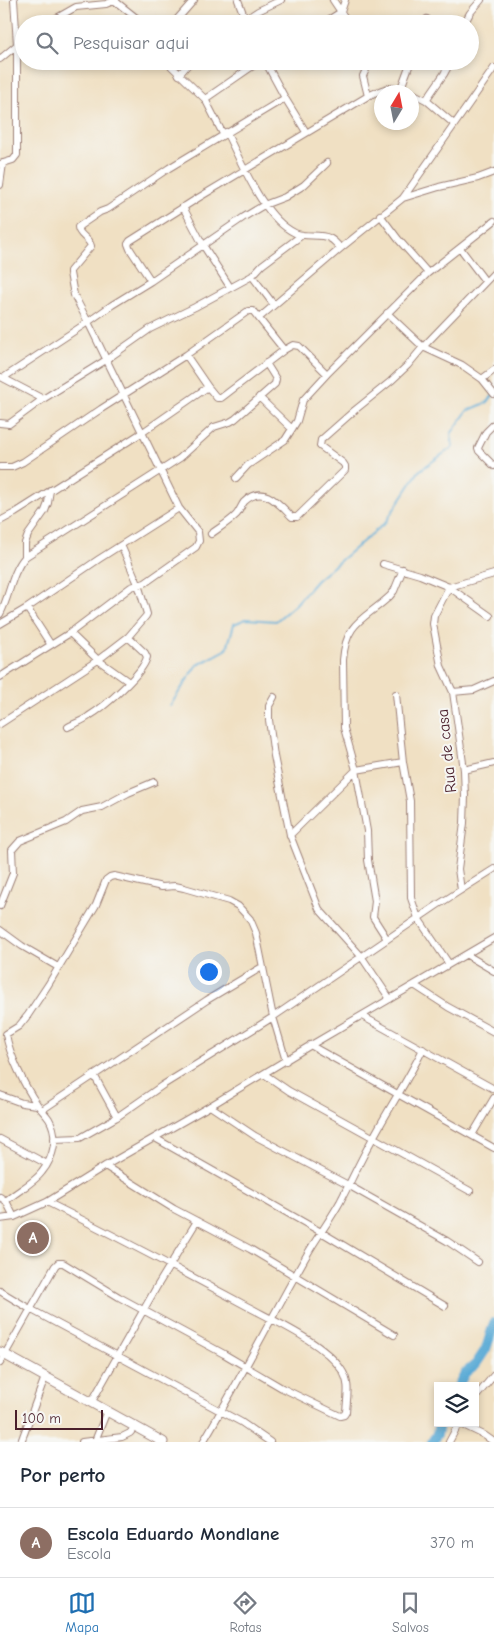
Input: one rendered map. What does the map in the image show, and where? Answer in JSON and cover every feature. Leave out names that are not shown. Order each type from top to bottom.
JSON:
[{"type":"street","points":[[14,0],[15,15]]},
{"type":"street","points":[[181,15],[194,0]]},
{"type":"street","points":[[238,0],[241,15]]},
{"type":"street","points":[[253,15],[281,0]]},
{"type":"street","points":[[333,0],[343,15]]},
{"type":"street","points":[[336,15],[341,12],[346,0]]},
{"type":"street","points":[[469,15],[481,0]]},
{"type":"street","points":[[62,15],[76,7],[116,1],[133,15]]},
{"type":"street","points":[[0,58],[15,46]]},
{"type":"street","points":[[403,198],[494,68]]},
{"type":"street","points":[[0,185],[2,163],[13,160],[17,155],[17,70]]},
{"type":"street","points":[[174,70],[205,99],[264,205],[277,221],[286,228],[302,235],[327,237],[341,248]]},
{"type":"street","points":[[179,75],[183,70]]},
{"type":"street","points":[[205,99],[247,70]]},
{"type":"street","points":[[270,70],[306,132]]},
{"type":"street","points":[[366,70],[363,76],[368,96]]},
{"type":"street","points":[[402,85],[408,70]]},
{"type":"street","points":[[426,100],[446,70]]},
{"type":"street","points":[[151,281],[130,249],[128,244],[130,241],[306,132],[374,93]]},
{"type":"street","points":[[419,97],[426,100],[454,124]]},
{"type":"street","points":[[0,677],[70,633],[131,587],[145,583],[196,547],[199,541],[198,532],[179,508],[74,295],[70,271],[91,246],[78,230],[78,227],[224,133],[285,98]]},
{"type":"street","points":[[1,378],[151,281],[244,217],[264,205],[285,197],[304,185],[327,163]]},
{"type":"street","points":[[259,318],[380,215],[403,198],[494,172]]},
{"type":"street","points":[[183,207],[203,245],[230,287]]},
{"type":"street","points":[[380,215],[428,273]]},
{"type":"street","points":[[236,478],[248,465],[282,443],[300,415],[303,400],[387,313],[428,273],[494,222]]},
{"type":"street","points":[[0,423],[9,424],[43,399],[106,360],[150,329],[252,276],[262,265],[302,235]]},
{"type":"street","points":[[460,248],[485,281]]},
{"type":"street","points":[[211,534],[237,515],[244,503],[253,496],[270,497],[292,517],[297,517],[345,470],[343,463],[320,446],[321,440],[408,365],[423,346],[494,272]]},
{"type":"street","points":[[252,276],[274,305]]},
{"type":"street","points":[[0,467],[12,467],[23,462],[101,409],[186,355],[248,311],[253,311],[284,350]]},
{"type":"street","points":[[387,313],[423,346],[462,365],[482,379],[493,393]]},
{"type":"street","points":[[186,355],[216,398],[221,398],[266,363],[293,345],[299,346],[327,374]]},
{"type":"street","points":[[0,614],[15,573],[20,562],[25,557],[180,458],[214,427],[235,419],[275,384],[276,382],[266,363]]},
{"type":"street","points":[[482,379],[494,370]]},
{"type":"street","points":[[1,378],[43,399]]},
{"type":"street","points":[[0,521],[143,432],[208,387]]},
{"type":"street","points":[[259,397],[292,429]]},
{"type":"street","points":[[494,424],[486,432],[478,448],[494,466]]},
{"type":"street","points":[[25,557],[25,543],[48,503],[50,490]]},
{"type":"street","points":[[0,624],[179,508]]},
{"type":"street","points":[[0,724],[98,660],[128,637],[147,614],[138,584],[121,545]]},
{"type":"street","points":[[383,564],[403,569],[449,587],[490,616]]},
{"type":"street","points":[[387,939],[373,918],[375,893],[368,860],[367,831],[356,770],[344,728],[344,650],[349,632],[356,623],[390,596],[403,569]]},
{"type":"street","points":[[449,587],[494,574]]},
{"type":"street","name":"Rua de casa","points":[[449,587],[434,616],[433,628],[441,666],[454,692],[464,770],[464,823],[458,869],[461,890]]},
{"type":"street","points":[[27,608],[51,645]]},
{"type":"street","points":[[70,633],[98,660],[129,682]]},
{"type":"street","points":[[68,727],[88,718],[100,709],[140,670],[147,657],[128,637]]},
{"type":"street","points":[[454,692],[474,690],[494,682]]},
{"type":"street","points":[[396,694],[403,762],[410,801],[412,898],[418,918],[449,964]]},
{"type":"street","points":[[274,697],[269,706],[269,720],[277,774],[290,835],[319,909],[361,956],[390,999]]},
{"type":"street","points":[[290,835],[356,770],[403,762]]},
{"type":"street","points":[[464,770],[494,763]]},
{"type":"street","points":[[0,906],[13,873],[12,850],[20,840],[66,822],[82,811],[108,804],[154,782]]},
{"type":"street","points":[[54,1138],[80,1138],[117,1117],[494,869]]},
{"type":"street","points":[[14,1216],[3,1199],[42,1174],[54,1148],[54,1138],[53,1127],[10,1053],[3,1034],[19,1026],[28,1015],[96,905],[106,880],[110,877],[114,876],[162,887],[175,886],[234,903],[250,919],[254,928],[273,1016],[286,1061]]},
{"type":"street","points":[[0,930],[22,946],[58,967]]},
{"type":"street","points":[[0,1219],[14,1216],[47,1202],[105,1166],[494,938]]},
{"type":"street","points":[[467,955],[494,971]]},
{"type":"street","points":[[0,1095],[40,1107],[94,1075],[207,1000],[262,967]]},
{"type":"street","points":[[414,985],[448,1007],[494,1032]]},
{"type":"street","points":[[362,1016],[494,1089]]},
{"type":"street","points":[[310,1045],[494,1148]]},
{"type":"street","points":[[203,1442],[246,1367],[270,1319],[340,1201],[423,1050]]},
{"type":"street","points":[[264,1074],[289,1091],[470,1191]]},
{"type":"street","points":[[94,1075],[117,1117]]},
{"type":"street","points":[[472,1135],[494,1098]]},
{"type":"street","points":[[210,1106],[255,1136],[348,1185],[478,1262]]},
{"type":"street","points":[[154,1138],[321,1232],[445,1306]]},
{"type":"street","points":[[0,1139],[47,1164]]},
{"type":"street","points":[[105,1166],[197,1221],[250,1249],[394,1335]]},
{"type":"street","points":[[0,1363],[2,1353],[54,1266],[62,1263],[143,1311],[282,1388],[340,1416],[346,1412],[348,1382],[331,1356],[307,1340],[170,1264],[47,1202]]},
{"type":"street","points":[[92,1403],[117,1355],[197,1221]]},
{"type":"street","points":[[0,1291],[30,1309],[221,1411],[270,1442]]},
{"type":"street","points":[[2,1353],[163,1442]]},
{"type":"street","points":[[479,1393],[494,1375]]},
{"type":"street","points":[[21,1442],[46,1377]]},
{"type":"street","points":[[95,1441],[107,1411]]},
{"type":"street","points":[[82,1442],[122,1437],[130,1433],[135,1427]]},
{"type":"street","points":[[450,1442],[457,1427]]},
{"type":"street","points":[[467,1427],[494,1442]]},
{"type":"waterway","points":[[170,706],[196,666],[227,649],[234,624],[246,619],[276,621],[296,604],[317,580],[385,523],[419,471],[453,447],[451,434],[467,411],[488,402],[493,395]]},
{"type":"waterway","points":[[460,1382],[465,1373],[476,1364],[486,1349],[494,1323]]},
{"type":"waterway","points":[[432,1442],[437,1434],[438,1427]]},
{"type":"place","name":"Escola Eduardo Mondlane","points":[[33,1238]]}]
